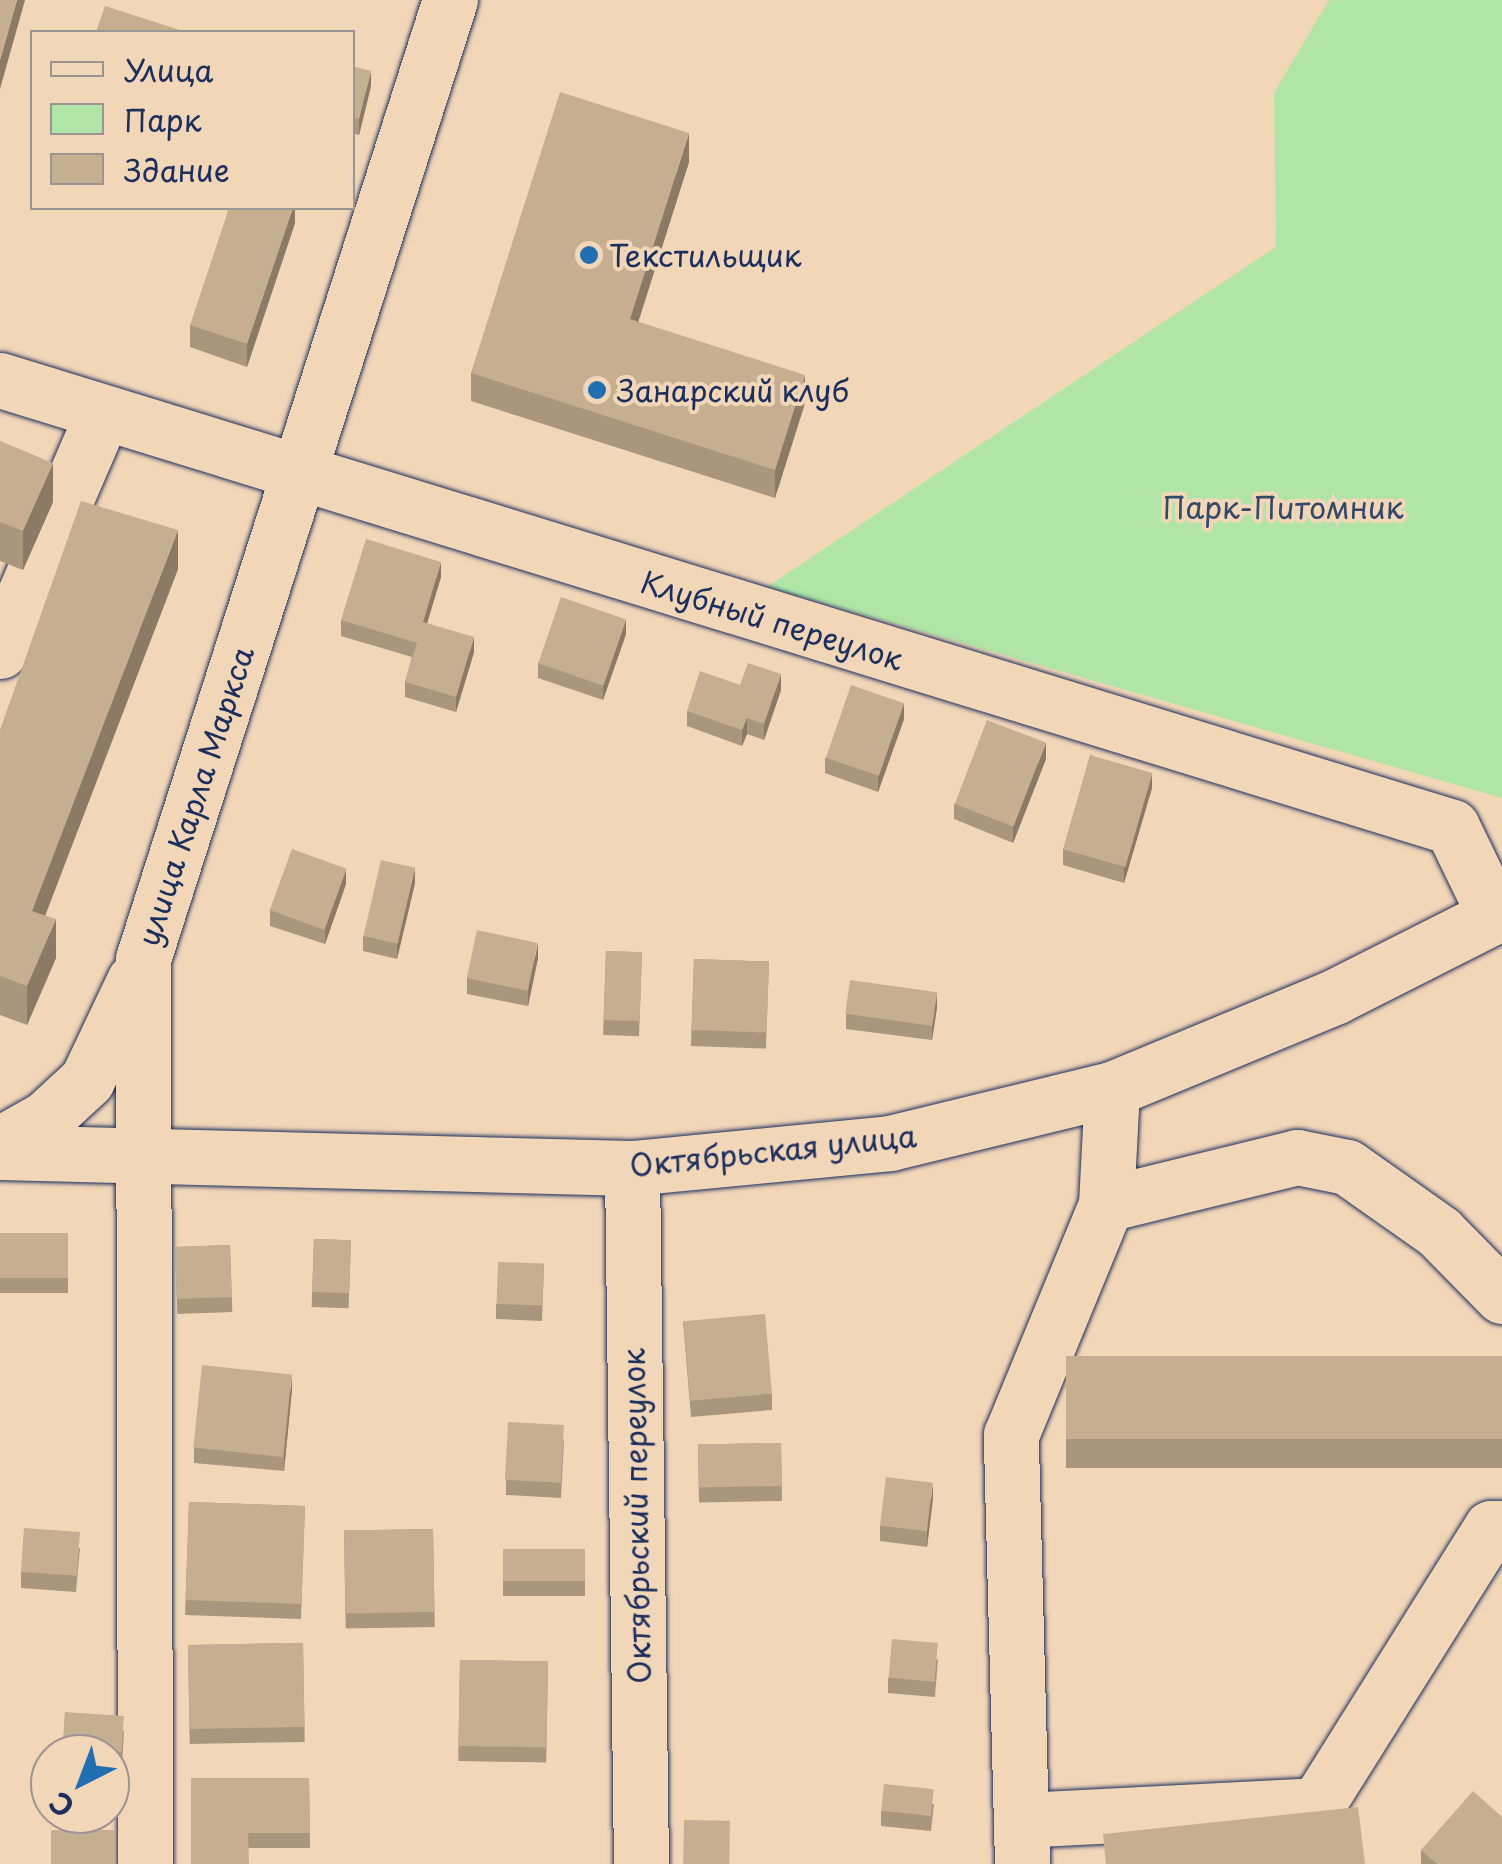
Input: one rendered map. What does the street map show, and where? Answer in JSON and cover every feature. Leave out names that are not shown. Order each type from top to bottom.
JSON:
[{"type":"street","name":"улица Карла Маркса","points":[[145,1864],[143,959],[450,0]]},
{"type":"street","name":"Клубный переулок","points":[[0,380],[102,416],[1452,827],[1498,914]]},
{"type":"street","points":[[0,650],[10,595],[102,416]]},
{"type":"street","name":"Октябрьская улица","points":[[0,1148],[142,1156],[632,1168],[890,1143],[1112,1089],[1336,996],[1498,914]]},
{"type":"street","points":[[0,1148],[46,1118],[87,1080],[143,959]]},
{"type":"street","points":[[1112,1089],[1106,1204],[1011,1435],[1022,1842],[1317,1805],[1490,1528],[1502,1528]]},
{"type":"street","points":[[1106,1204],[1297,1157],[1346,1167],[1439,1232],[1502,1296]]},
{"type":"street","name":"Октябрьский переулок","points":[[632,1168],[640,1864]]},
{"type":"green space","name":"Парк-Питомник","points":[[1329,0],[1502,0],[1502,798],[767,587],[1276,247],[1274,93]]},
{"type":"building","points":[[0,0],[17,0],[0,60]]},
{"type":"building","points":[[105,6],[180,30],[97,30]]},
{"type":"building","points":[[355,67],[371,71],[359,119],[355,118]]},
{"type":"building","name":"Текстильщик","points":[[560,92],[689,133],[630,319],[805,375],[775,470],[471,373]]},
{"type":"building","points":[[228,210],[292,210],[247,344],[190,325]]},
{"type":"building","points":[[0,441],[53,463],[23,531],[0,522]]},
{"type":"building","points":[[81,501],[178,530],[32,911],[56,919],[27,986],[0,976],[0,730]]},
{"type":"building","points":[[366,539],[441,562],[423,622],[474,637],[456,697],[405,682],[417,643],[341,620]]},
{"type":"building","points":[[561,597],[626,619],[603,686],[538,663]]},
{"type":"building","points":[[748,663],[781,674],[764,724],[747,718],[742,730],[687,711],[700,671],[740,685]]},
{"type":"building","points":[[851,685],[904,703],[879,776],[826,758]]},
{"type":"building","points":[[987,720],[1046,743],[1014,827],[955,804]]},
{"type":"building","points":[[1090,755],[1152,773],[1125,867],[1063,849]]},
{"type":"building","points":[[292,849],[347,869],[324,930],[270,910]]},
{"type":"building","points":[[381,860],[415,868],[398,944],[363,936]]},
{"type":"building","points":[[477,930],[538,943],[527,991],[467,978]]},
{"type":"building","points":[[606,951],[642,952],[640,1021],[604,1020]]},
{"type":"building","points":[[694,959],[769,962],[766,1033],[692,1030]]},
{"type":"building","points":[[850,980],[937,992],[932,1026],[845,1014]]},
{"type":"building","points":[[0,1233],[68,1233],[68,1278],[0,1278]]},
{"type":"building","points":[[314,1239],[351,1240],[349,1293],[312,1292]]},
{"type":"building","points":[[230,1245],[232,1297],[177,1299],[175,1247]]},
{"type":"building","points":[[498,1262],[544,1264],[543,1306],[497,1304]]},
{"type":"building","points":[[765,1314],[772,1394],[690,1401],[683,1321]]},
{"type":"building","points":[[1066,1356],[1502,1356],[1502,1439],[1066,1439]]},
{"type":"building","points":[[202,1365],[292,1374],[283,1457],[193,1448]]},
{"type":"building","points":[[508,1422],[564,1425],[561,1483],[505,1480]]},
{"type":"building","points":[[781,1443],[782,1486],[699,1487],[698,1444]]},
{"type":"building","points":[[886,1477],[933,1483],[927,1531],[880,1526]]},
{"type":"building","points":[[189,1502],[305,1506],[302,1604],[186,1600]]},
{"type":"building","points":[[24,1528],[80,1532],[77,1576],[21,1572]]},
{"type":"building","points":[[433,1529],[434,1612],[345,1614],[344,1531]]},
{"type":"building","points":[[503,1549],[585,1549],[585,1581],[503,1581]]},
{"type":"building","points":[[892,1639],[938,1643],[934,1682],[889,1678]]},
{"type":"building","points":[[303,1643],[304,1727],[189,1729],[188,1645]]},
{"type":"building","points":[[460,1660],[548,1662],[546,1748],[458,1746]]},
{"type":"building","points":[[65,1712],[124,1716],[123,1734],[63,1734]]},
{"type":"building","points":[[191,1778],[309,1778],[310,1833],[248,1833],[249,1864],[191,1864]]},
{"type":"building","points":[[884,1784],[934,1789],[931,1816],[881,1811]]},
{"type":"building","points":[[1473,1791],[1502,1817],[1502,1864],[1437,1864],[1421,1850]]},
{"type":"building","points":[[1358,1807],[1365,1864],[1106,1864],[1103,1834]]},
{"type":"building","points":[[684,1820],[730,1821],[729,1864],[683,1864]]},
{"type":"building","points":[[51,1834],[115,1834],[115,1864],[51,1864]]},
{"type":"place","name":"Текстильщик","points":[[589,255]]},
{"type":"place","name":"Занарский клуб","points":[[597,390]]}]
